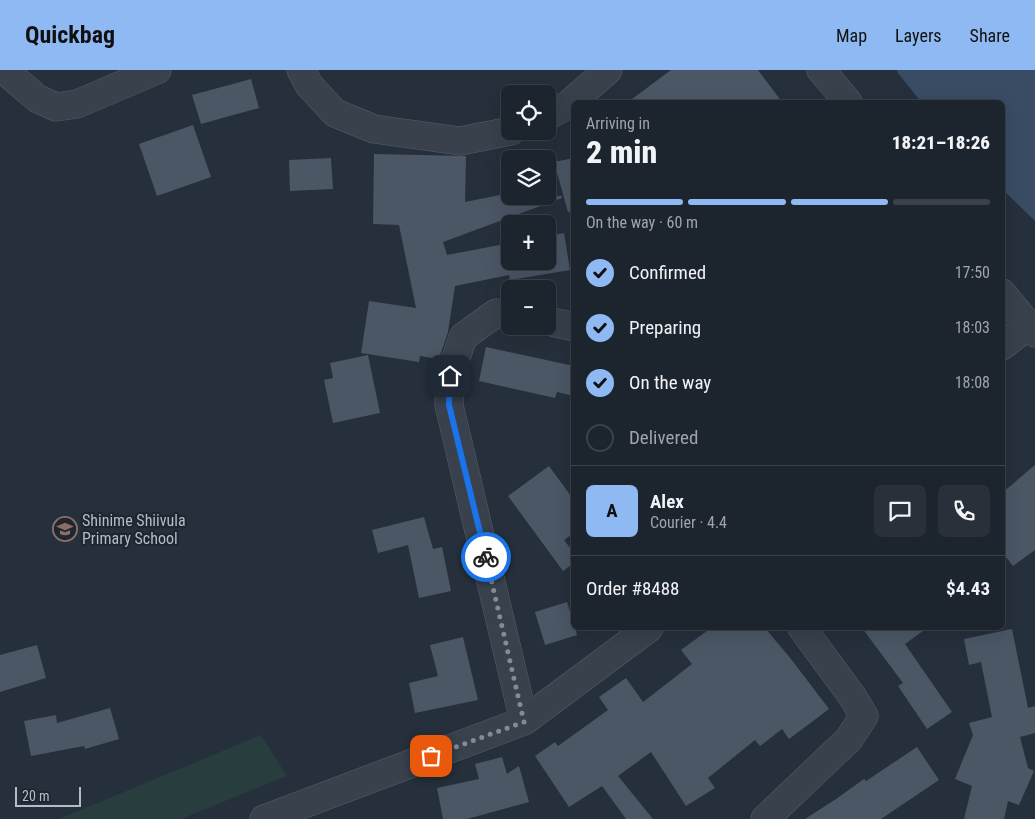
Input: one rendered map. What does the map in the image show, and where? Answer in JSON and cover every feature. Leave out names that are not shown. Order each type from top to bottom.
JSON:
[{"type":"street","points":[[4,70],[38,99],[56,107],[77,104],[156,70]]},
{"type":"street","points":[[301,70],[309,85],[335,113],[374,129],[460,141],[501,133]]},
{"type":"street","points":[[574,100],[608,70]]},
{"type":"street","points":[[821,70],[846,100]]},
{"type":"street","points":[[556,111],[571,102]]},
{"type":"street","points":[[1005,297],[1032,329],[1005,344]]},
{"type":"street","points":[[501,313],[496,313],[463,337],[450,376],[449,405],[524,722]]},
{"type":"street","points":[[556,322],[571,327]]},
{"type":"street","points":[[264,819],[524,722],[646,630]]},
{"type":"street","points":[[765,819],[849,739],[864,716],[852,696],[803,630]]},
{"type":"green space","points":[[261,735],[287,776],[181,819],[59,819]]},
{"type":"water","points":[[897,70],[1035,70],[1035,221],[1005,192],[1005,100],[919,100]]},
{"type":"building","points":[[671,70],[758,70],[780,100],[631,100]]},
{"type":"building","points":[[251,79],[259,108],[201,124],[192,95]]},
{"type":"building","points":[[193,125],[211,177],[157,196],[139,144]]},
{"type":"building","points":[[374,154],[466,156],[465,202],[501,195],[501,205],[543,205],[516,215],[501,215],[501,221],[443,242],[447,255],[501,245],[501,270],[556,270],[556,234],[564,233],[570,270],[510,280],[509,275],[455,286],[448,332],[439,359],[420,356],[419,362],[361,353],[369,301],[416,308],[399,225],[373,224]]},
{"type":"building","points":[[331,158],[333,189],[290,191],[289,160]]},
{"type":"building","points":[[571,159],[571,212],[568,212],[556,169],[556,162]]},
{"type":"building","points":[[556,196],[562,196],[562,198],[556,200]]},
{"type":"building","points":[[486,347],[571,365],[571,395],[557,392],[555,398],[479,381]]},
{"type":"building","points":[[368,355],[380,413],[333,423],[324,380],[333,378],[330,363]]},
{"type":"building","points":[[1035,465],[1035,550],[1013,566],[1005,556],[1005,490]]},
{"type":"building","points":[[549,466],[571,496],[571,535],[564,540],[571,549],[571,565],[563,571],[508,496]]},
{"type":"building","points":[[424,517],[433,549],[442,547],[451,591],[419,598],[408,545],[378,553],[372,530]]},
{"type":"building","points":[[567,602],[571,615],[571,630],[575,630],[577,635],[545,645],[535,612]]},
{"type":"building","points":[[1012,629],[1028,708],[1035,706],[1035,733],[1020,737],[1028,768],[1034,771],[1019,805],[1008,801],[1004,819],[964,819],[972,786],[955,779],[973,735],[969,723],[992,717],[981,662],[969,665],[964,639]]},
{"type":"building","points":[[708,630],[767,630],[829,709],[789,739],[782,729],[760,746],[755,740],[708,778],[715,788],[686,806],[651,752],[618,776],[653,819],[626,819],[602,786],[569,807],[535,756],[555,742],[558,746],[608,710],[599,697],[626,678],[643,702],[692,664],[681,650]]},
{"type":"building","points":[[863,630],[924,630],[905,644],[952,712],[927,729],[898,686],[903,683]]},
{"type":"building","points":[[463,637],[478,700],[415,713],[409,683],[438,676],[430,645]]},
{"type":"building","points":[[37,645],[46,678],[0,692],[0,655]]},
{"type":"building","points":[[110,708],[119,739],[85,749],[84,746],[31,756],[24,721],[56,715],[57,723]]},
{"type":"building","points":[[917,747],[939,780],[881,819],[805,819],[864,779],[866,781]]},
{"type":"building","points":[[502,757],[507,774],[519,766],[529,802],[467,819],[443,819],[437,788],[479,779],[475,764]]},
{"type":"way so far","points":[[431,756],[524,722],[486,557]]},
{"type":"place","name":"Shinime Shiivula Primary School","points":[[65,529]]},
{"type":"route","points":[[450,376],[449,405],[486,557]]}]
